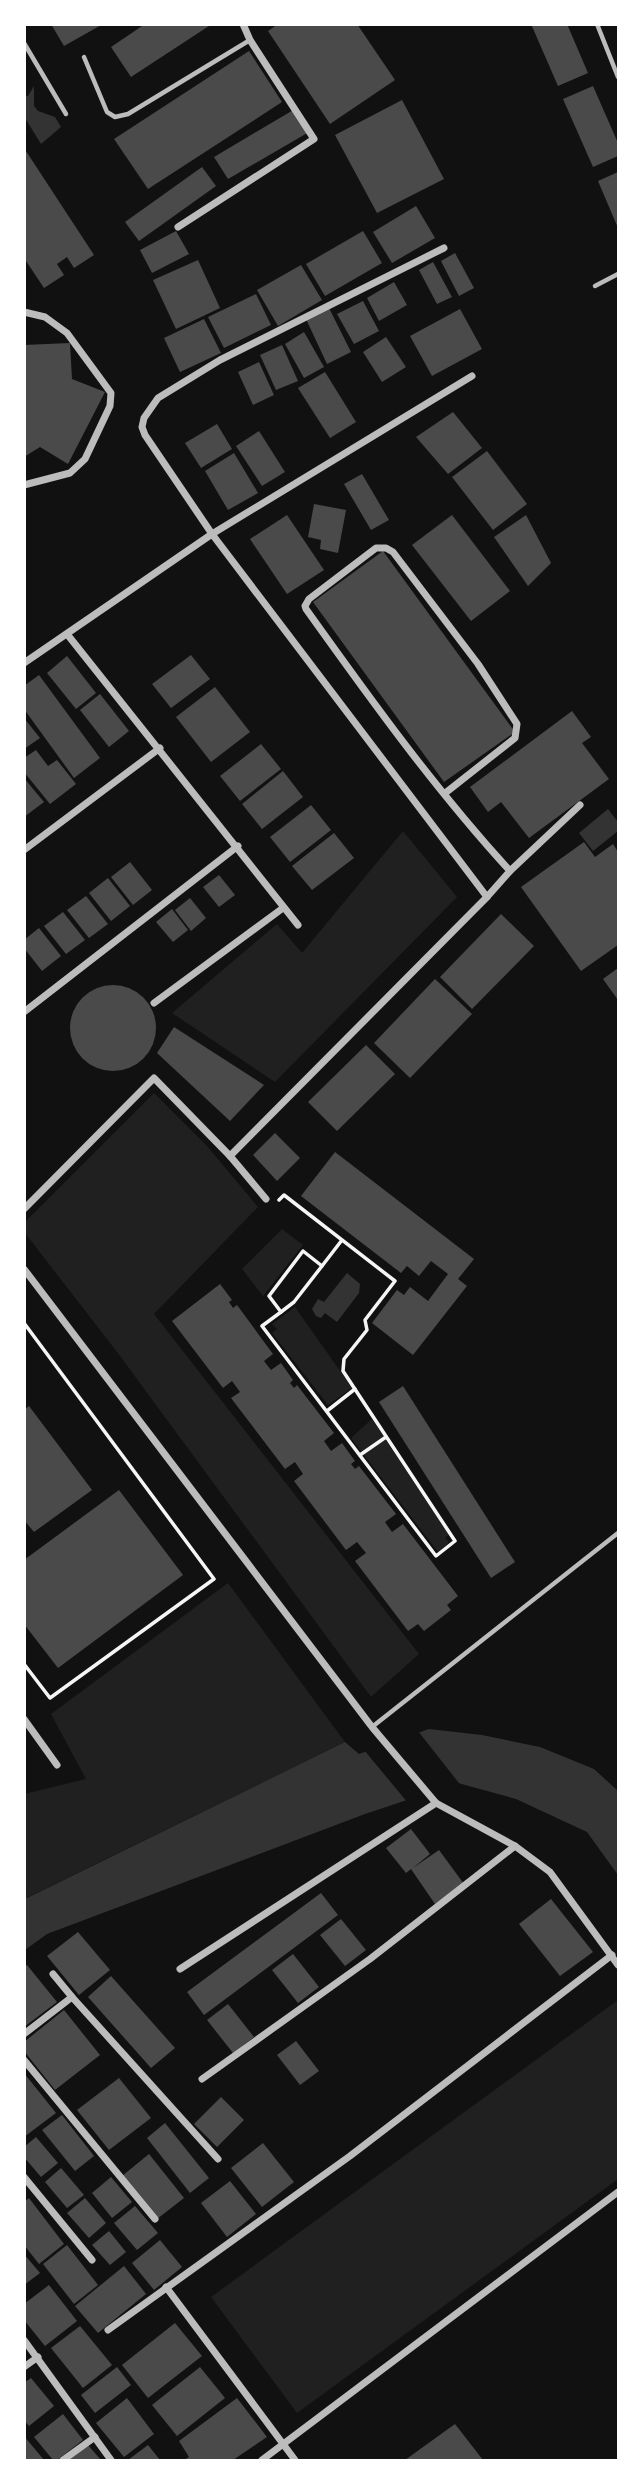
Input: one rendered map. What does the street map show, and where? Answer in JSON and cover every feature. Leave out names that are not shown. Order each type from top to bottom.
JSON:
[{"type":"street","points":[[178,227],[314,139],[250,40],[243,24]]},
{"type":"street","points":[[444,248],[220,359],[158,398],[144,418],[142,427],[212,534],[487,897]]},
{"type":"street","points":[[24,312],[46,317],[67,333],[111,393],[110,406],[85,458],[70,473],[24,485]]},
{"type":"street","points":[[24,663],[212,534],[472,376]]},
{"type":"street","points":[[444,794],[514,738],[517,724],[478,664],[393,552],[386,548],[376,548],[309,599],[305,606],[408,751],[444,794],[510,871]]},
{"type":"street","points":[[67,634],[238,846],[298,925]]},
{"type":"street","points":[[24,850],[160,748]]},
{"type":"street","points":[[230,1156],[510,871],[580,804]]},
{"type":"street","points":[[24,1012],[238,846]]},
{"type":"street","points":[[153,1003],[284,908]]},
{"type":"street","points":[[24,1209],[154,1078],[230,1156],[266,1199]]},
{"type":"street","points":[[24,1269],[372,1727],[433,1801],[515,1846],[550,1872],[618,1965]]},
{"type":"street","points":[[24,1719],[57,1765]]},
{"type":"street","points":[[180,1969],[433,1801]]},
{"type":"street","points":[[202,2079],[370,1959],[515,1846]]},
{"type":"street","points":[[108,2330],[351,2156],[612,1955]]},
{"type":"street","points":[[53,1974],[218,2159]]},
{"type":"street","points":[[24,2034],[72,1997]]},
{"type":"street","points":[[24,2060],[155,2219]]},
{"type":"street","points":[[24,2177],[92,2260]]},
{"type":"street","points":[[262,2460],[618,2192]]},
{"type":"street","points":[[166,2287],[295,2460]]},
{"type":"street","points":[[24,2340],[111,2460]]},
{"type":"street","points":[[24,2367],[38,2357]]},
{"type":"street","points":[[62,2460],[95,2437]]},
{"type":"lane","points":[[597,24],[618,77]]},
{"type":"lane","points":[[84,57],[107,112],[115,117],[128,114],[250,40]]},
{"type":"lane","points":[[24,43],[65,114]]},
{"type":"lane","points":[[595,286],[618,274]]},
{"type":"lane","points":[[372,1727],[618,1533]]},
{"type":"path","points":[[272,1206],[284,1195],[395,1281],[365,1320],[367,1330],[344,1359],[343,1371],[455,1541],[436,1556],[262,1325],[294,1302],[342,1240]]},
{"type":"path","points":[[281,1312],[269,1296],[303,1251],[323,1266]]},
{"type":"path","points":[[24,1324],[214,1579],[50,1698],[24,1664]]},
{"type":"path","points":[[327,1410],[355,1389]]},
{"type":"path","points":[[360,1455],[386,1437]]},
{"type":"shaded area","points":[[34,86],[34,106],[38,111],[55,117],[61,127],[41,144],[25,118],[25,96],[28,96]]},
{"type":"shaded area","points":[[608,809],[618,822],[618,831],[593,851],[579,833]]},
{"type":"shaded area","points":[[403,831],[457,897],[275,1082],[172,1013],[277,924],[302,953]]},
{"type":"shaded area","points":[[154,1093],[207,1146],[258,1207],[154,1314],[419,1654],[371,1697],[117,1352],[25,1233],[25,1222]]},
{"type":"shaded area","points":[[282,1229],[303,1245],[263,1296],[242,1269]]},
{"type":"shaded area","points":[[347,1273],[360,1284],[359,1293],[337,1322],[325,1313],[321,1318],[316,1316],[312,1309],[318,1299],[324,1302]]},
{"type":"shaded area","points":[[295,1307],[352,1388],[328,1405],[272,1333],[277,1329],[272,1324]]},
{"type":"shaded area","points":[[372,1419],[449,1535],[445,1537],[449,1543],[438,1552],[351,1438]]},
{"type":"shaded area","points":[[228,1583],[345,1742],[24,1897],[24,1794],[86,1779],[51,1714]]},
{"type":"shaded area","points":[[429,1729],[482,1735],[540,1747],[594,1769],[618,1791],[618,1875],[587,1832],[516,1799],[458,1783],[365,1814],[47,1934],[25,1950],[24,1897],[27,1898],[345,1742],[359,1754]]},
{"type":"shaded area","points":[[618,2000],[618,2179],[297,2413],[211,2297]]},
{"type":"pier","points":[[418,1731],[462,1787],[408,1803],[364,1750]]},
{"type":"building","points":[[51,24],[103,24],[64,46]]},
{"type":"building","points":[[145,24],[212,24],[131,77],[111,47]]},
{"type":"building","points":[[278,24],[357,24],[395,80],[330,124],[268,31]]},
{"type":"building","points":[[531,24],[567,24],[588,73],[558,86]]},
{"type":"building","points":[[249,51],[282,102],[148,189],[114,139]]},
{"type":"building","points":[[593,86],[618,143],[618,156],[593,167],[563,99]]},
{"type":"building","points":[[402,100],[444,179],[377,213],[335,135]]},
{"type":"building","points":[[295,109],[309,132],[228,179],[214,157]]},
{"type":"building","points":[[24,148],[94,255],[74,268],[67,257],[57,264],[64,275],[44,288],[24,258]]},
{"type":"building","points":[[202,167],[216,186],[139,241],[125,222]]},
{"type":"building","points":[[618,172],[618,228],[598,181]]},
{"type":"building","points":[[416,206],[435,238],[392,263],[373,232]]},
{"type":"building","points":[[176,231],[189,254],[152,273],[140,250]]},
{"type":"building","points":[[363,231],[382,263],[325,296],[306,264]]},
{"type":"building","points":[[455,253],[474,288],[459,296],[441,261]]},
{"type":"building","points":[[198,260],[220,308],[176,329],[153,280]]},
{"type":"building","points":[[433,262],[452,297],[437,304],[419,270]]},
{"type":"building","points":[[301,265],[322,300],[278,326],[257,290]]},
{"type":"building","points":[[394,282],[407,305],[379,321],[367,298]]},
{"type":"building","points":[[256,294],[271,325],[224,348],[208,317]]},
{"type":"building","points":[[363,301],[379,331],[354,344],[337,314]]},
{"type":"building","points":[[329,308],[351,352],[327,364],[306,319]]},
{"type":"building","points":[[460,309],[482,349],[432,376],[410,336]]},
{"type":"building","points":[[204,319],[221,353],[180,372],[164,338]]},
{"type":"building","points":[[304,332],[324,367],[304,378],[285,344]]},
{"type":"building","points":[[386,337],[406,367],[382,382],[363,352]]},
{"type":"building","points":[[70,343],[72,379],[105,392],[68,464],[40,447],[24,457],[24,345]]},
{"type":"building","points":[[282,345],[298,381],[276,390],[260,355]]},
{"type":"building","points":[[259,362],[274,395],[253,405],[238,372]]},
{"type":"building","points":[[325,372],[356,422],[330,438],[298,388]]},
{"type":"building","points":[[453,412],[482,448],[448,474],[416,437]]},
{"type":"building","points":[[217,424],[232,449],[201,468],[185,443]]},
{"type":"building","points":[[259,431],[285,472],[262,486],[236,446]]},
{"type":"building","points":[[487,451],[527,504],[493,530],[452,477]]},
{"type":"building","points":[[234,453],[258,493],[228,510],[205,471]]},
{"type":"building","points":[[362,474],[389,520],[371,530],[344,484]]},
{"type":"building","points":[[314,504],[346,510],[338,553],[320,549],[321,540],[308,537]]},
{"type":"building","points":[[287,515],[324,570],[287,594],[250,539]]},
{"type":"building","points":[[452,515],[510,591],[471,621],[412,545]]},
{"type":"building","points":[[526,515],[551,563],[528,586],[494,537]]},
{"type":"building","points":[[383,551],[515,732],[444,782],[313,602]]},
{"type":"building","points":[[191,655],[210,679],[171,708],[152,684]]},
{"type":"building","points":[[67,656],[96,693],[76,709],[47,673]]},
{"type":"building","points":[[39,675],[100,758],[74,778],[24,709],[24,686]]},
{"type":"building","points":[[215,687],[250,732],[211,762],[176,717]]},
{"type":"building","points":[[100,694],[129,731],[109,747],[80,710]]},
{"type":"building","points":[[572,711],[591,737],[582,743],[609,779],[529,838],[501,802],[488,812],[470,787]]},
{"type":"building","points":[[24,718],[40,738],[24,749]]},
{"type":"building","points":[[261,744],[281,769],[240,801],[220,776]]},
{"type":"building","points":[[36,750],[48,766],[57,760],[76,784],[50,804],[24,772],[24,758]]},
{"type":"building","points":[[283,771],[303,797],[262,829],[242,804]]},
{"type":"building","points":[[24,778],[44,802],[24,817]]},
{"type":"building","points":[[311,805],[331,830],[290,862],[270,837]]},
{"type":"building","points":[[334,833],[354,858],[312,890],[292,866]]},
{"type":"building","points":[[584,842],[595,857],[613,844],[618,852],[618,945],[581,971],[521,887]]},
{"type":"building","points":[[130,862],[152,890],[133,905],[111,877]]},
{"type":"building","points":[[219,875],[235,895],[219,907],[203,887]]},
{"type":"building","points":[[108,878],[130,906],[111,921],[89,893]]},
{"type":"building","points":[[86,896],[108,924],[89,938],[67,910]]},
{"type":"building","points":[[190,898],[206,918],[191,931],[175,910]]},
{"type":"building","points":[[172,909],[188,930],[173,942],[156,922]]},
{"type":"building","points":[[63,912],[85,940],[66,954],[44,926]]},
{"type":"building","points":[[501,914],[534,946],[472,1009],[440,977]]},
{"type":"building","points":[[39,928],[61,956],[42,971],[24,948],[24,940]]},
{"type":"building","points":[[618,968],[618,1000],[603,979]]},
{"type":"building","points":[[435,979],[472,1014],[410,1078],[374,1043]]},
{"type":"building","points":[[113,985],[137,992],[149,1004],[156,1028],[149,1052],[137,1064],[113,1071],[89,1064],[77,1052],[70,1028],[77,1004],[89,992]]},
{"type":"building","points":[[174,1027],[264,1085],[230,1121],[157,1053]]},
{"type":"building","points":[[366,1045],[395,1074],[337,1131],[308,1102]]},
{"type":"building","points":[[275,1133],[300,1158],[277,1181],[253,1155]]},
{"type":"building","points":[[335,1152],[474,1259],[458,1279],[467,1286],[413,1355],[372,1323],[397,1290],[404,1295],[410,1287],[428,1301],[448,1274],[431,1261],[419,1276],[407,1266],[401,1273],[301,1196]]},
{"type":"building","points":[[220,1284],[232,1300],[229,1302],[233,1308],[237,1305],[273,1354],[264,1361],[271,1370],[281,1363],[293,1380],[290,1383],[294,1388],[297,1385],[334,1433],[324,1441],[331,1451],[342,1443],[355,1461],[351,1464],[355,1469],[359,1466],[396,1514],[385,1522],[392,1532],[403,1524],[458,1596],[447,1605],[451,1610],[424,1631],[418,1624],[408,1631],[355,1561],[366,1553],[357,1542],[346,1550],[294,1481],[303,1474],[295,1462],[285,1469],[231,1398],[240,1392],[232,1381],[223,1388],[172,1321]]},
{"type":"building","points":[[403,1386],[515,1562],[491,1578],[379,1402]]},
{"type":"building","points":[[29,1406],[92,1490],[34,1532],[24,1520],[24,1410]]},
{"type":"building","points":[[119,1490],[183,1575],[58,1668],[24,1624],[24,1560]]},
{"type":"building","points":[[411,1829],[430,1854],[413,1868],[439,1850],[464,1884],[435,1904],[411,1869],[406,1873],[386,1848]]},
{"type":"building","points":[[321,1893],[338,1915],[204,2015],[187,1992]]},
{"type":"building","points":[[551,1899],[593,1952],[560,1976],[519,1924]]},
{"type":"building","points":[[341,1919],[366,1950],[345,1966],[320,1935]]},
{"type":"building","points":[[78,1932],[110,1970],[79,1995],[47,1956]]},
{"type":"building","points":[[293,1954],[319,1987],[298,2003],[272,1970]]},
{"type":"building","points":[[27,1965],[57,2002],[24,2027],[24,1967]]},
{"type":"building","points":[[111,1976],[175,2048],[151,2068],[88,1997]]},
{"type":"building","points":[[228,2004],[254,2037],[233,2053],[207,2020]]},
{"type":"building","points":[[64,2010],[100,2055],[55,2090],[24,2051],[24,2042]]},
{"type":"building","points":[[296,2041],[319,2071],[300,2085],[277,2055]]},
{"type":"building","points":[[24,2073],[56,2113],[24,2137]]},
{"type":"building","points":[[119,2078],[151,2118],[109,2150],[77,2110]]},
{"type":"building","points":[[221,2097],[244,2120],[217,2147],[194,2124]]},
{"type":"building","points":[[62,2115],[94,2156],[75,2171],[42,2130]]},
{"type":"building","points":[[165,2123],[209,2178],[190,2193],[147,2138]]},
{"type":"building","points":[[36,2137],[58,2163],[41,2177],[24,2157],[24,2147]]},
{"type":"building","points":[[263,2143],[294,2182],[262,2207],[231,2168]]},
{"type":"building","points":[[149,2154],[184,2198],[157,2219],[122,2176]]},
{"type":"building","points":[[61,2168],[84,2195],[67,2208],[45,2182]]},
{"type":"building","points":[[111,2177],[132,2202],[112,2218],[92,2193]]},
{"type":"building","points":[[230,2181],[256,2214],[227,2237],[201,2203]]},
{"type":"building","points":[[29,2198],[64,2244],[39,2264],[24,2245],[24,2202]]},
{"type":"building","points":[[85,2198],[106,2223],[89,2238],[67,2213]]},
{"type":"building","points":[[135,2206],[158,2233],[137,2250],[114,2223]]},
{"type":"building","points":[[109,2231],[126,2252],[110,2265],[92,2245]]},
{"type":"building","points":[[160,2240],[182,2267],[154,2290],[132,2263]]},
{"type":"building","points":[[67,2245],[98,2285],[74,2304],[43,2264]]},
{"type":"building","points":[[24,2254],[40,2273],[24,2285]]},
{"type":"building","points":[[124,2266],[146,2294],[98,2333],[75,2306]]},
{"type":"building","points":[[49,2285],[77,2321],[45,2346],[24,2320],[24,2304]]},
{"type":"building","points":[[175,2323],[202,2356],[148,2398],[122,2365]]},
{"type":"building","points":[[80,2326],[112,2365],[83,2388],[51,2348]]},
{"type":"building","points":[[117,2367],[131,2385],[95,2413],[81,2395]]},
{"type":"building","points":[[200,2367],[225,2398],[177,2436],[152,2405]]},
{"type":"building","points":[[31,2378],[54,2406],[29,2426],[24,2420],[24,2383]]},
{"type":"building","points":[[127,2398],[154,2434],[124,2457],[96,2423]]},
{"type":"building","points":[[237,2398],[267,2437],[233,2460],[184,2460],[189,2457],[179,2441]]},
{"type":"building","points":[[63,2414],[83,2440],[57,2460],[53,2460],[34,2437]]},
{"type":"building","points":[[455,2424],[483,2460],[405,2460]]},
{"type":"building","points":[[24,2436],[44,2460],[24,2460]]},
{"type":"building","points":[[87,2444],[101,2460],[66,2460]]},
{"type":"building","points":[[148,2445],[160,2460],[128,2460]]}]
